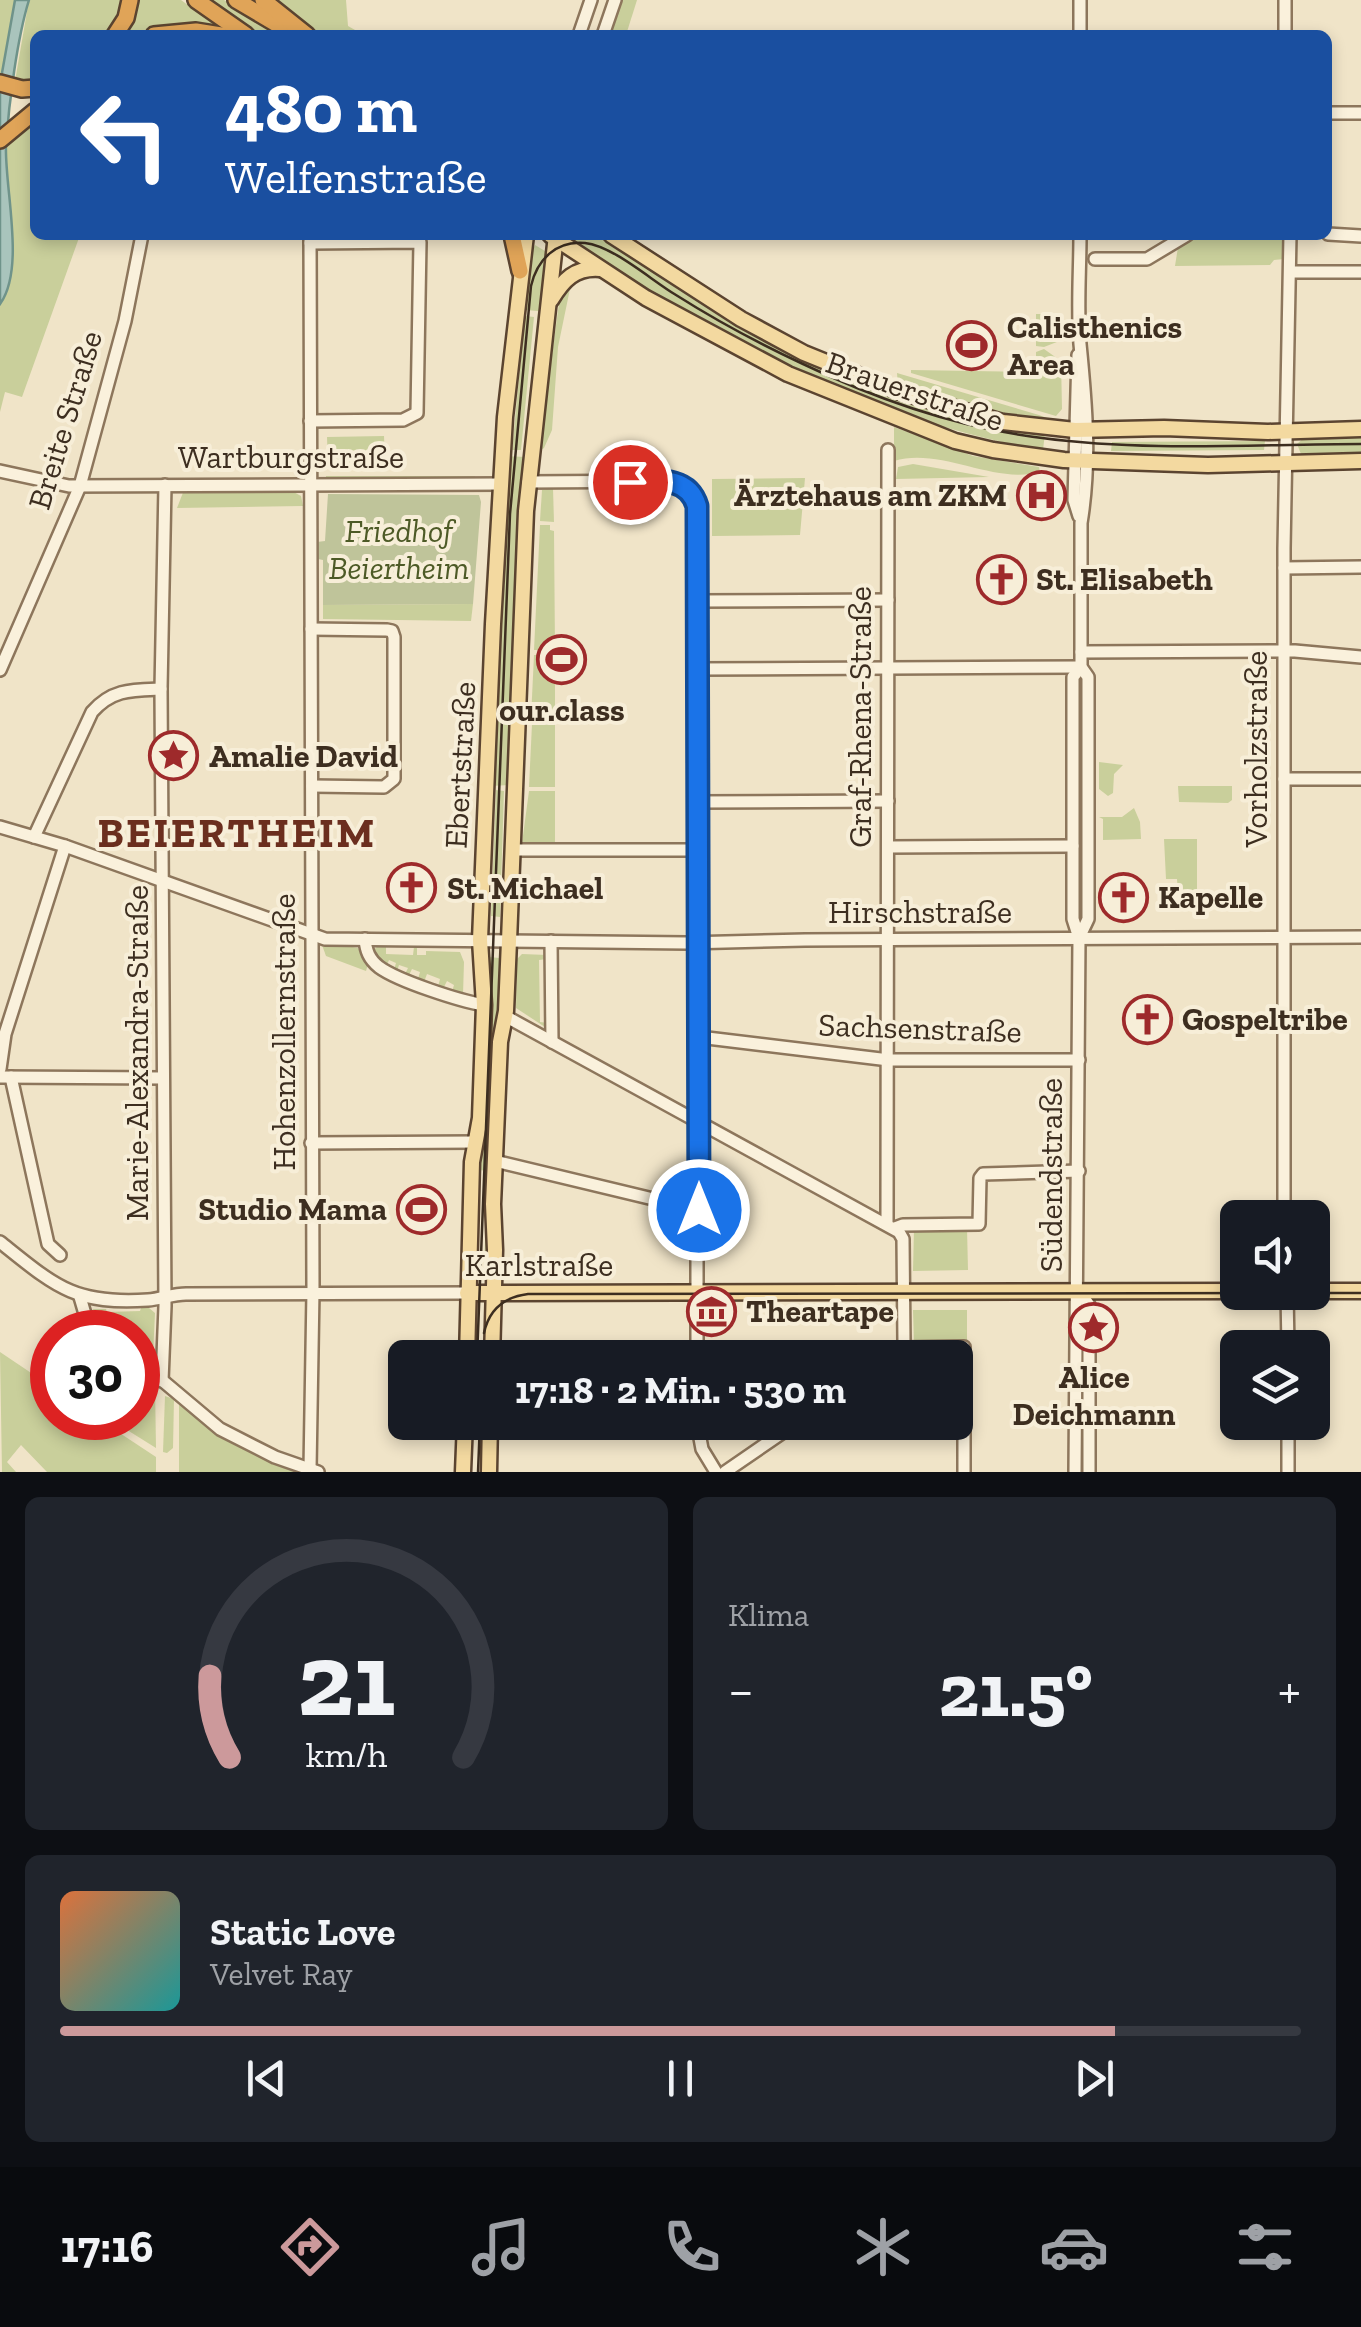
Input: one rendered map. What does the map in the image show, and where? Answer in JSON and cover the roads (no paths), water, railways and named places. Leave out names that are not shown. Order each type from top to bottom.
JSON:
[{"type":"highway","points":[[118,30],[130,0]]},
{"type":"highway","points":[[196,0],[239,30]]},
{"type":"highway","points":[[236,0],[287,30]]},
{"type":"highway","points":[[263,0],[300,30]]},
{"type":"highway","points":[[0,82],[30,88]]},
{"type":"highway","points":[[0,140],[30,115]]},
{"type":"highway","points":[[513,240],[520,271]]},
{"type":"main road","name":"Ebertstraße","points":[[467,1340],[474,1142],[480,1118],[484,1005],[480,940],[501,484],[525,240]]},
{"type":"main road","name":"Ebertstraße","points":[[493,1340],[495,1160],[500,1042],[510,941],[528,482],[553,240]]},
{"type":"main road","name":"Brauerstraße","points":[[558,240],[717,338],[836,396],[955,441],[1016,454],[1080,460],[1208,465],[1361,460]]},
{"type":"main road","name":"Brauerstraße","points":[[619,240],[740,320],[848,372],[900,392],[1003,422],[1081,430],[1361,429]]},
{"type":"main road","points":[[548,305],[568,276],[588,268],[601,269]]},
{"type":"main road","points":[[1330,1291],[1361,1290]]},
{"type":"main road","name":"Karlstraße","points":[[467,1293],[1220,1291]]},
{"type":"main road","points":[[463,1472],[464,1440]]},
{"type":"main road","points":[[489,1472],[490,1440]]},
{"type":"street","points":[[590,0],[580,29],[605,30],[615,0]]},
{"type":"street","points":[[1080,0],[1080,30]]},
{"type":"street","points":[[1285,0],[1286,30]]},
{"type":"street","points":[[1332,113],[1361,113]]},
{"type":"street","points":[[1332,234],[1361,236]]},
{"type":"street","name":"Breite Straße","points":[[0,670],[80,486],[118,349],[141,240]]},
{"type":"street","name":"Hohenzollernstraße","points":[[310,240],[314,1470]]},
{"type":"street","points":[[310,420],[403,420],[416,415],[419,406],[420,242],[347,240]]},
{"type":"street","name":"Südendstraße","points":[[1079,938],[1088,919],[1088,677],[1081,667],[1081,520],[1074,500],[1081,430],[1080,240]]},
{"type":"street","points":[[1095,259],[1146,259],[1179,240]]},
{"type":"street","name":"Vorholzstraße","points":[[1284,1200],[1284,568],[1290,240]]},
{"type":"street","points":[[1289,276],[1361,272]]},
{"type":"street","name":"Graf-Rhena-Straße","points":[[888,450],[891,1226],[903,1239],[899,1340]]},
{"type":"street","name":"Wartburgstraße","points":[[0,471],[80,486],[501,484]]},
{"type":"street","points":[[528,482],[665,481],[684,486],[693,494],[697,506],[697,1340]]},
{"type":"street","name":"Marie-Alexandra-Straße","points":[[162,1381],[165,1297],[161,689],[165,485]]},
{"type":"street","points":[[1284,568],[1361,567]]},
{"type":"street","points":[[697,600],[888,600]]},
{"type":"street","points":[[311,629],[387,630],[394,637],[394,779],[384,787],[312,786]]},
{"type":"street","points":[[1081,652],[1284,651],[1361,657]]},
{"type":"street","points":[[698,668],[1081,667]]},
{"type":"street","name":"Südendstraße","points":[[1075,1472],[1079,938],[1073,920],[1073,676],[1081,667]]},
{"type":"street","points":[[34,837],[92,712],[105,698],[119,691],[161,689]]},
{"type":"street","points":[[1284,779],[1361,779]]},
{"type":"street","points":[[1073,799],[1088,805]]},
{"type":"street","points":[[697,802],[888,801]]},
{"type":"street","name":"Hirschstraße","points":[[0,827],[326,938],[698,942],[1361,937]]},
{"type":"street","points":[[60,1255],[48,1244],[4,1074],[6,1034],[65,846]]},
{"type":"street","points":[[888,847],[1073,846]]},
{"type":"street","points":[[513,850],[698,850]]},
{"type":"street","points":[[365,939],[368,955],[380,968],[465,1002],[484,1005]]},
{"type":"street","points":[[551,941],[552,1042]]},
{"type":"street","points":[[505,1016],[891,1226],[979,1224],[983,1174],[1079,1171]]},
{"type":"street","name":"Sachsenstraße","points":[[700,1038],[889,1060],[1079,1060]]},
{"type":"street","points":[[4,1074],[163,1078]]},
{"type":"street","points":[[311,1142],[474,1142]]},
{"type":"street","points":[[495,1160],[699,1210]]},
{"type":"street","points":[[0,1242],[56,1285],[80,1297],[84,1310]]},
{"type":"street","name":"Südendstraße","points":[[1079,1291],[1089,1305],[1089,1472]]},
{"type":"street","name":"Karlstraße","points":[[80,1297],[149,1300],[313,1292],[467,1293]]},
{"type":"street","points":[[1074,1346],[1089,1346]]},
{"type":"street","points":[[162,1381],[220,1429],[314,1470]]},
{"type":"street","points":[[1075,1424],[1089,1424]]},
{"type":"street","points":[[700,1440],[716,1472]]},
{"type":"street","points":[[725,1472],[772,1440]]},
{"type":"street","points":[[964,1440],[964,1472]]},
{"type":"street","points":[[1288,1440],[1288,1472]]},
{"type":"water","points":[[15,0],[29,0],[17,52],[7,128],[13,249],[8,289],[0,304],[0,84]]},
{"type":"tram line","points":[[478,1340],[510,514],[531,286],[543,260],[565,245],[596,245],[723,323],[803,364],[890,401],[981,427],[1042,438],[1121,445],[1361,444]]},
{"type":"tram line","points":[[484,1333],[499,1306],[528,1294],[1361,1293]]},
{"type":"tram line","points":[[478,1472],[479,1440]]},
{"type":"place","name":"Calisthenics Area","points":[[972,345]]},
{"type":"place","name":"Ärztehaus am ZKM","points":[[1042,495]]},
{"type":"place","name":"St. Elisabeth","points":[[1001,579]]},
{"type":"place","name":"our.class","points":[[562,660]]},
{"type":"place","name":"Amalie David","points":[[174,756]]},
{"type":"place","name":"St. Michael","points":[[412,888]]},
{"type":"place","name":"Kapelle","points":[[1123,897]]},
{"type":"place","name":"Gospeltribe","points":[[1147,1019]]},
{"type":"place","name":"Studio Mama","points":[[422,1209]]},
{"type":"place","name":"Theartape","points":[[711,1311]]},
{"type":"place","name":"Alice Deichmann","points":[[1094,1327]]},
{"type":"district","name":"BEIERTHEIM","points":[[237,832]]},
{"type":"park label","name":"Friedhof Beiertheim","points":[[399,550]]}]
